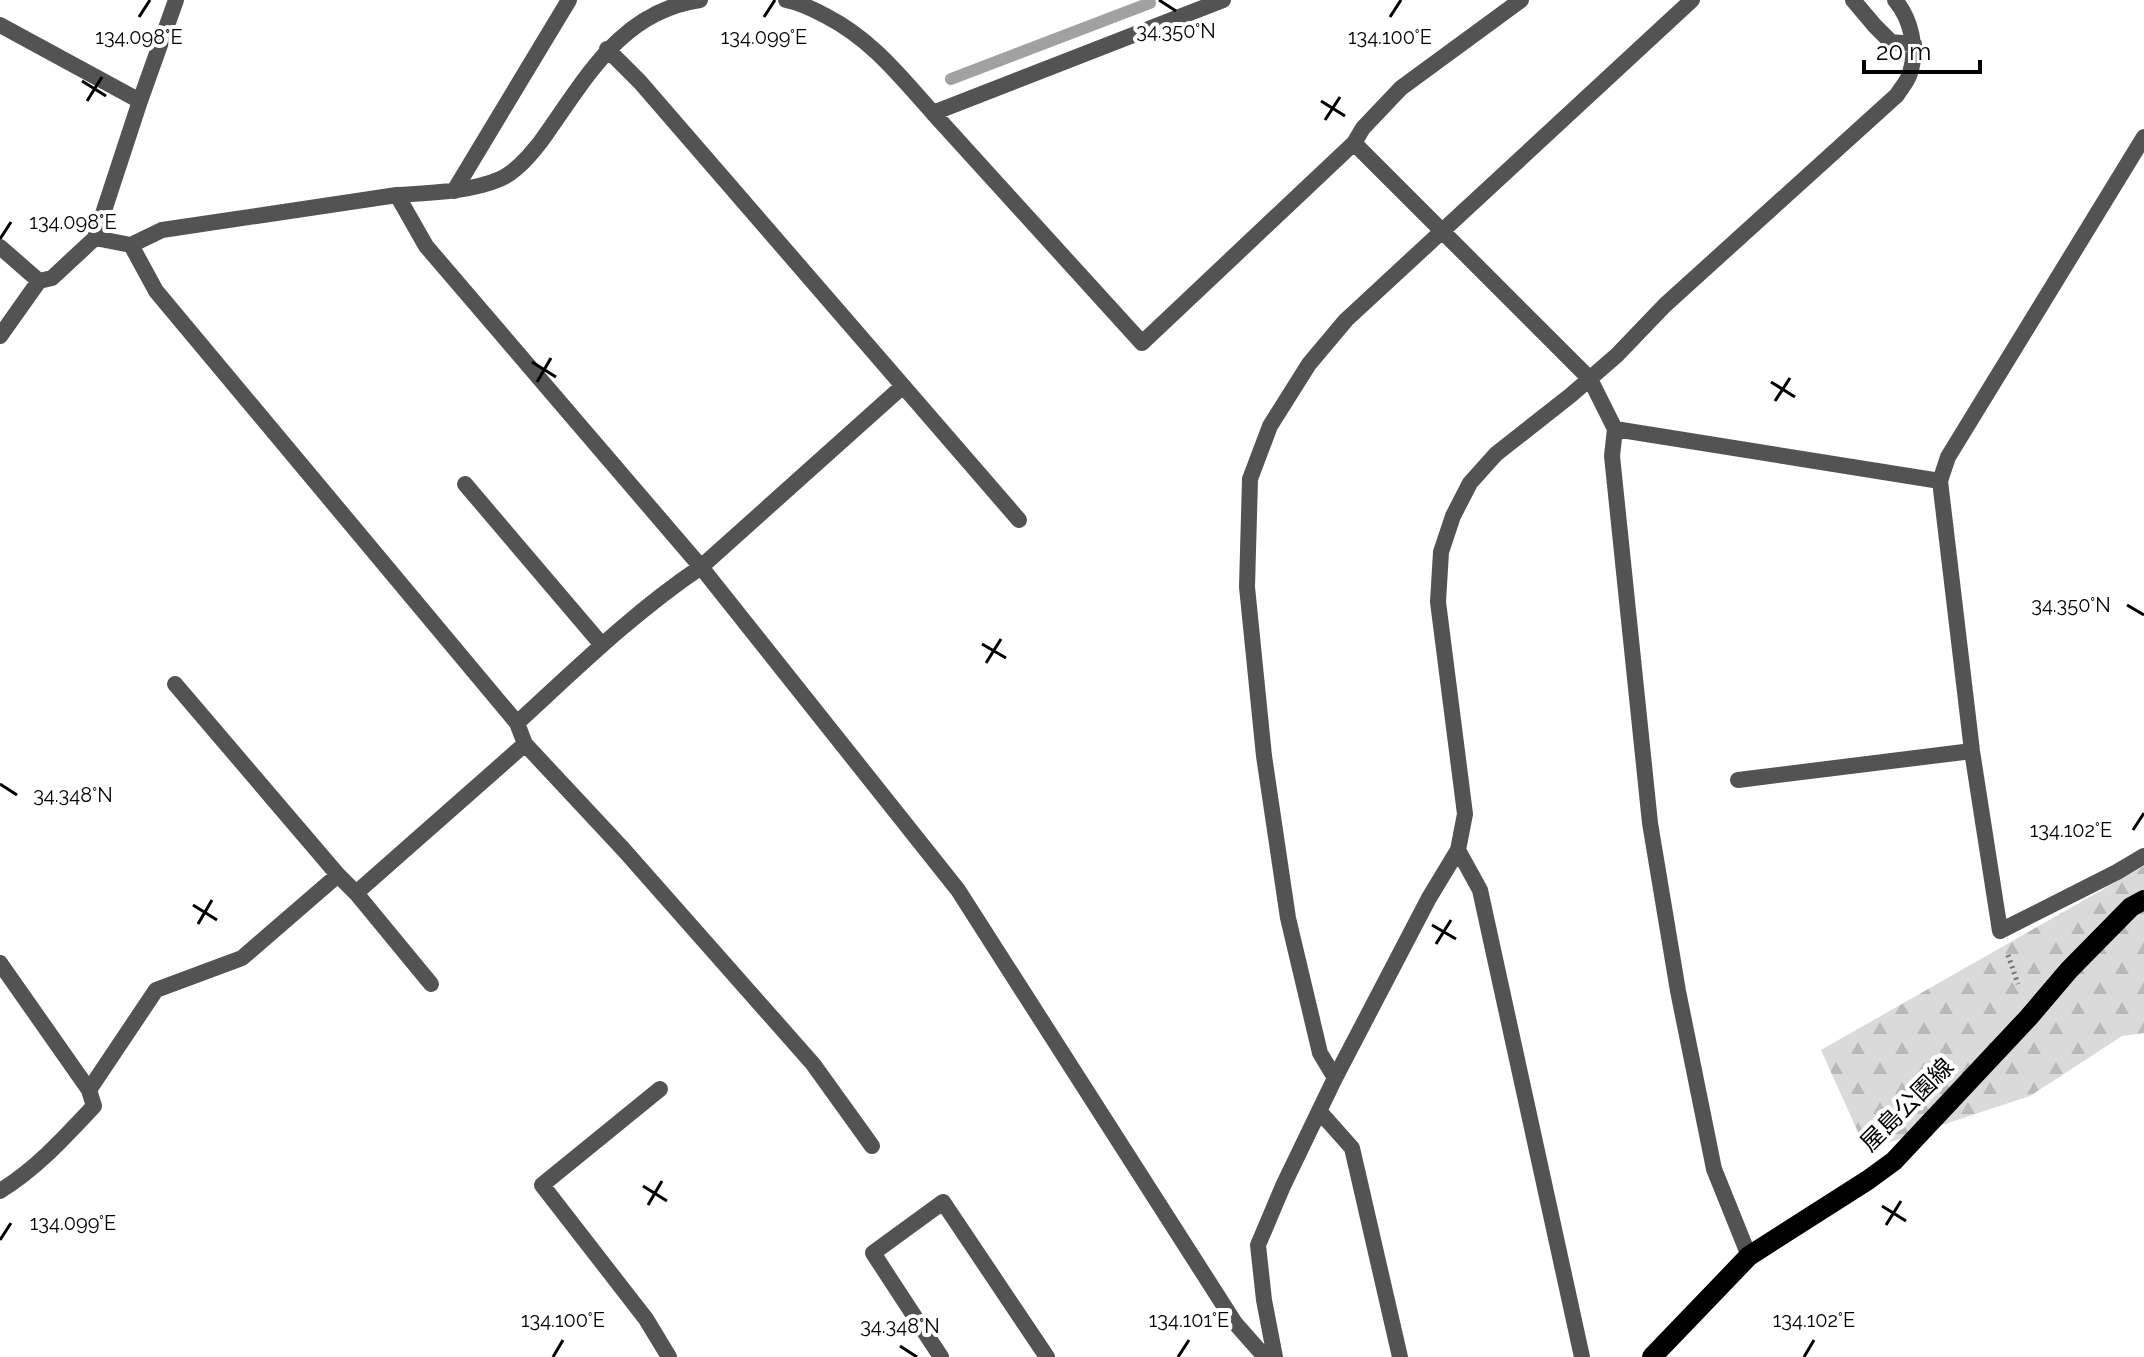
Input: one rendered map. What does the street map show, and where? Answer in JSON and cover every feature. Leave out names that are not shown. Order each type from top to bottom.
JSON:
[{"type":"main road","name":"屋島公園線","points":[[1652,1357],[1749,1256],[1894,1161],[2069,970],[2131,907],[2144,900]]},
{"type":"street","points":[[0,336],[39,281],[52,278],[95,238],[176,0]]},
{"type":"street","points":[[454,191],[569,0]]},
{"type":"street","points":[[95,238],[131,245],[162,230],[397,195],[454,191],[501,179],[535,150],[607,49],[644,18],[685,2],[700,0]]},
{"type":"street","points":[[786,0],[800,2],[847,26],[881,54],[1142,343],[1354,143],[1363,128],[1401,88],[1521,0]]},
{"type":"street","points":[[933,113],[1194,5],[1223,0]]},
{"type":"street","points":[[1335,1078],[1320,1053],[1288,918],[1264,756],[1247,587],[1250,479],[1270,426],[1309,364],[1346,320],[1692,0]]},
{"type":"street","points":[[1853,0],[1891,42],[1914,44]]},
{"type":"street","points":[[1275,1357],[1258,1245],[1335,1078],[1429,898],[1458,850],[1465,814],[1438,602],[1441,552],[1453,516],[1470,483],[1496,454],[1617,355],[1665,305],[1897,95],[1910,74],[1914,44],[1902,9],[1895,0]]},
{"type":"street","points":[[0,25],[140,101]]},
{"type":"street","points":[[607,49],[651,94],[1019,520]]},
{"type":"street","points":[[2144,137],[1948,457],[1940,481],[1972,751],[2000,931],[2144,856]]},
{"type":"street","points":[[1354,143],[1590,379],[1615,429],[1612,456],[1650,823],[1678,991],[1714,1169],[1749,1256]]},
{"type":"street","points":[[397,195],[426,246],[701,567],[958,890],[1235,1323],[1265,1357]]},
{"type":"street","points":[[131,245],[156,291],[517,723],[525,744],[624,850],[813,1064],[872,1146]]},
{"type":"street","points":[[0,247],[39,281]]},
{"type":"street","points":[[517,723],[668,589],[701,567],[903,386]]},
{"type":"street","points":[[1615,429],[1940,481]]},
{"type":"street","points":[[465,484],[602,645]]},
{"type":"street","points":[[175,684],[431,984]]},
{"type":"street","points":[[356,893],[525,744]]},
{"type":"street","points":[[1738,780],[1972,751]]},
{"type":"street","points":[[1458,850],[1480,890],[1582,1357]]},
{"type":"street","points":[[89,1090],[156,990],[242,958],[338,875]]},
{"type":"street","points":[[0,963],[89,1090],[94,1106],[22,1178],[0,1191]]},
{"type":"street","points":[[660,1089],[542,1185],[646,1319],[669,1357]]},
{"type":"street","points":[[1320,1112],[1352,1148],[1400,1357]]},
{"type":"street","points":[[941,1357],[873,1253],[943,1202],[1047,1357]]},
{"type":"path","points":[[2000,931],[2029,1017]]},
{"type":"green space","points":[[2144,866],[2144,1033],[2122,1036],[2030,1096],[1866,1150],[1821,1050]]},
{"type":"waterway","points":[[951,79],[1150,3]]}]
